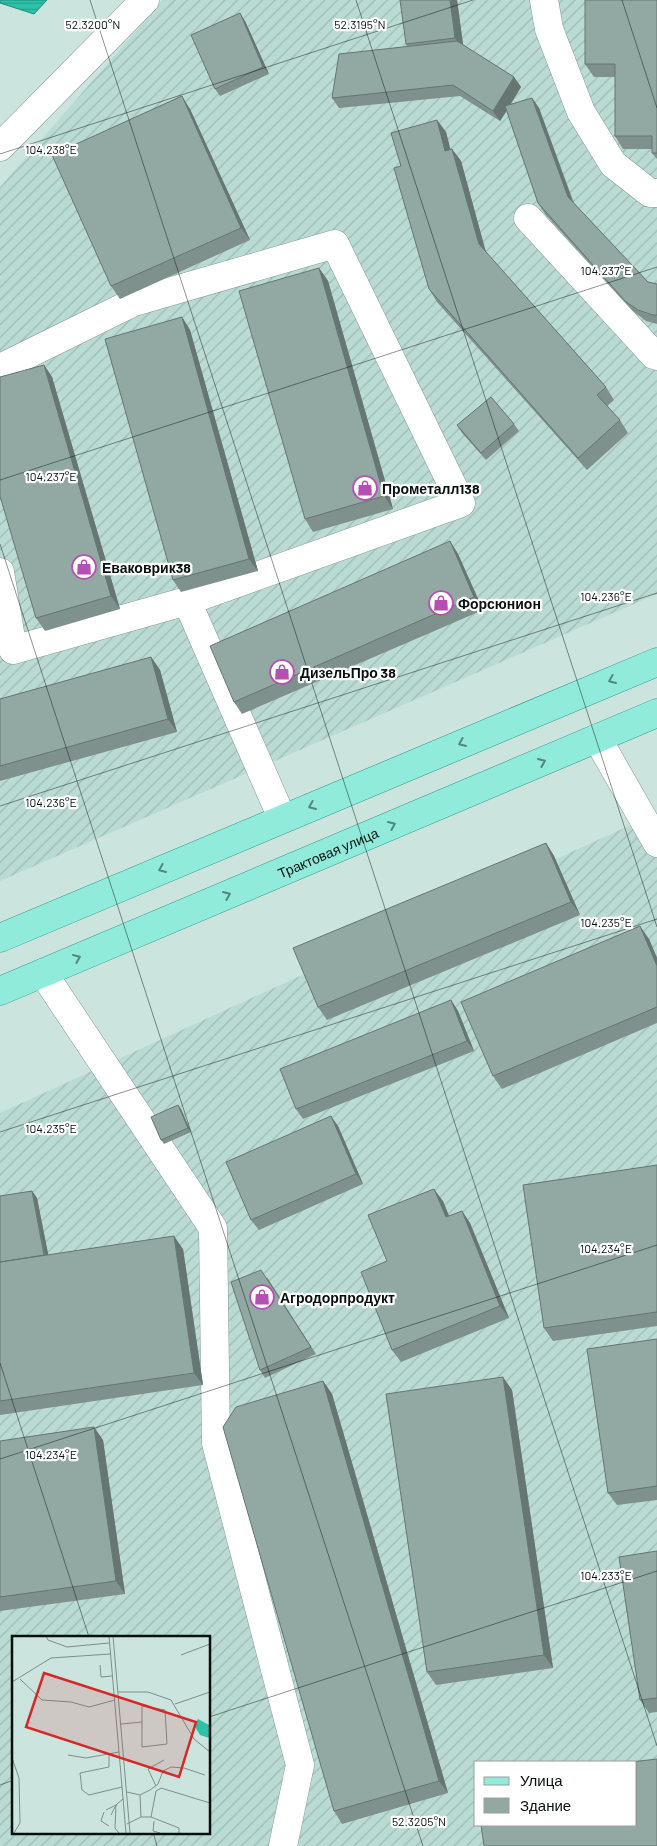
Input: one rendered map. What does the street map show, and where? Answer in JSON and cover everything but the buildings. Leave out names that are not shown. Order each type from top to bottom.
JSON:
[{"type":"main road","points":[[0,938],[657,662]]},
{"type":"main road","name":"Трактовая улица","points":[[0,991],[657,713]]},
{"type":"lane","points":[[0,147],[144,0]]},
{"type":"lane","points":[[544,0],[549,29],[580,112],[613,164],[650,193],[657,193]]},
{"type":"lane","points":[[528,218],[654,355],[657,356]]},
{"type":"lane","points":[[0,368],[134,302],[335,244],[461,503],[187,601],[13,650],[0,572]]},
{"type":"lane","points":[[187,601],[282,818]]},
{"type":"lane","points":[[597,738],[657,843]]},
{"type":"lane","points":[[43,973],[213,1228],[216,1443],[300,1765],[283,1846]]},
{"type":"shaded area","points":[[0,0],[47,0],[34,14],[0,3]]},
{"type":"shaded area","points":[[163,0],[657,0],[657,594],[0,881],[0,187]]},
{"type":"shaded area","points":[[657,813],[657,1846],[0,1846],[0,1113]]},
{"type":"place","name":"Прометалл138","points":[[365,488]]},
{"type":"place","name":"Еваковрик38","points":[[84,567]]},
{"type":"place","name":"Форсюнион","points":[[441,603]]},
{"type":"place","name":"ДизельПро 38","points":[[282,672]]},
{"type":"place","name":"Агродорпродукт","points":[[262,1297]]}]
